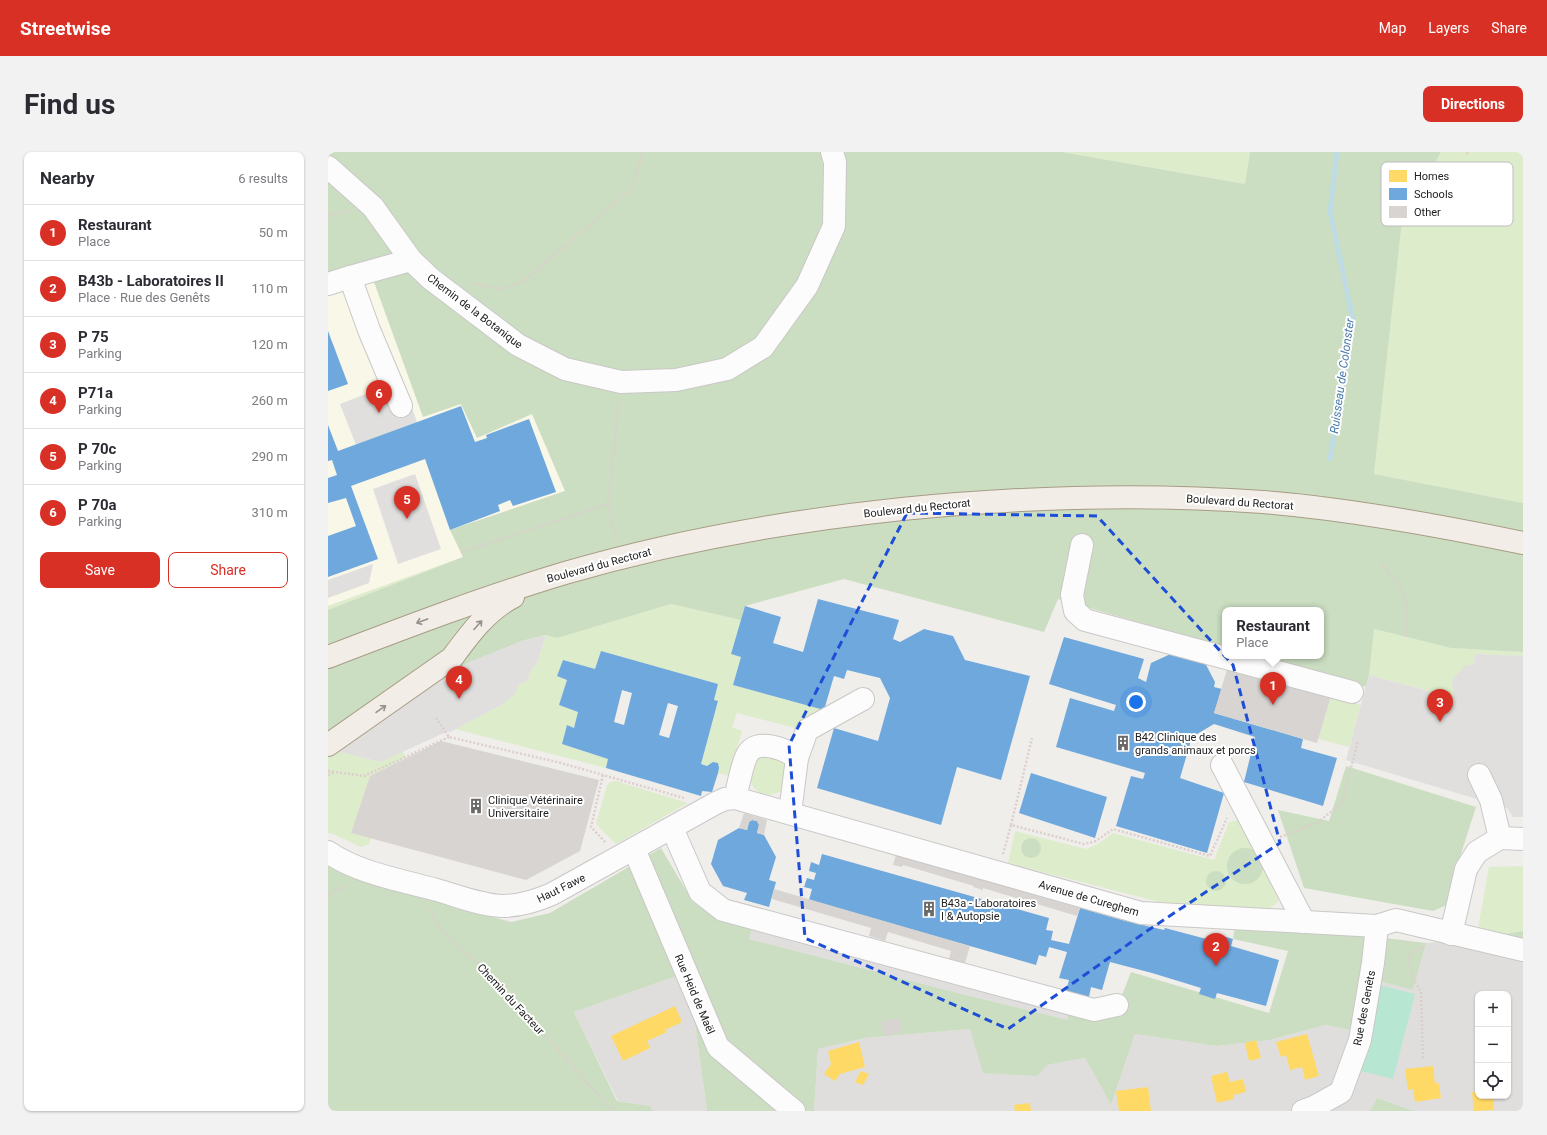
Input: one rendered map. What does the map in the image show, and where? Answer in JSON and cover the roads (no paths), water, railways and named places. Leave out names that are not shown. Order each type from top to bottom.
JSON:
[{"type":"main road","name":"Boulevard du Rectorat","points":[[328,657],[462,606],[565,573],[667,547],[790,523],[953,504],[1072,497],[1202,499],[1301,506],[1410,521],[1523,543]]},
{"type":"main road","points":[[328,746],[452,658],[465,640],[493,609],[502,602],[565,573]]},
{"type":"street","name":"Chemin de la Botanique","points":[[328,167],[373,206],[411,260],[432,279],[518,345],[564,369],[621,382],[676,380],[727,368],[763,347],[807,286],[834,226],[835,162],[832,152]]},
{"type":"street","points":[[328,284],[411,260]]},
{"type":"street","points":[[350,277],[368,330],[401,406]]},
{"type":"street","points":[[1082,545],[1072,595],[1075,611],[1085,620],[1222,657]]},
{"type":"street","points":[[1230,659],[1352,692]]},
{"type":"street","points":[[790,813],[797,758],[807,730],[863,699]]},
{"type":"street","points":[[736,798],[747,755],[756,747],[771,746],[785,750],[797,758]]},
{"type":"street","points":[[1222,764],[1304,922]]},
{"type":"street","points":[[1479,775],[1491,800],[1500,838]]},
{"type":"street","name":"Haut Fawe","points":[[328,852],[348,864],[415,884],[491,905],[515,905],[528,903],[552,894],[705,809],[725,799],[736,798]]},
{"type":"street","name":"Avenue de Cureghem","points":[[736,798],[1141,914],[1377,926],[1396,920],[1523,950]]},
{"type":"street","points":[[672,828],[700,892],[723,910],[1094,1010],[1117,1005]]},
{"type":"street","points":[[1451,934],[1466,869],[1477,852],[1500,838],[1523,838]]},
{"type":"street","name":"Rue Heid de Maël","points":[[634,849],[718,1047],[794,1111]]},
{"type":"street","name":"Rue des Genêts","points":[[1303,1111],[1314,1107],[1341,1092],[1360,1040],[1373,963],[1377,926]]},
{"type":"waterway","name":"Ruisseau de Colonster","points":[[1330,459],[1353,320],[1330,211],[1337,152]]},
{"type":"place","name":"P 70a","points":[[379,413]]},
{"type":"place","name":"P 70c","points":[[407,519]]},
{"type":"place","name":"P71a","points":[[459,699]]},
{"type":"place","name":"Restaurant","points":[[1273,705]]},
{"type":"place","name":"P 75","points":[[1440,722]]},
{"type":"place","name":"B42 Clinique des grands animaux et porcs","points":[[1123,743]]},
{"type":"place","name":"Clinique Vétérinaire Universitaire","points":[[476,806]]},
{"type":"place","name":"B43a - Laboratoires I & Autopsie","points":[[929,909]]},
{"type":"place","name":"B43b - Laboratoires II","points":[[1216,966]]}]
